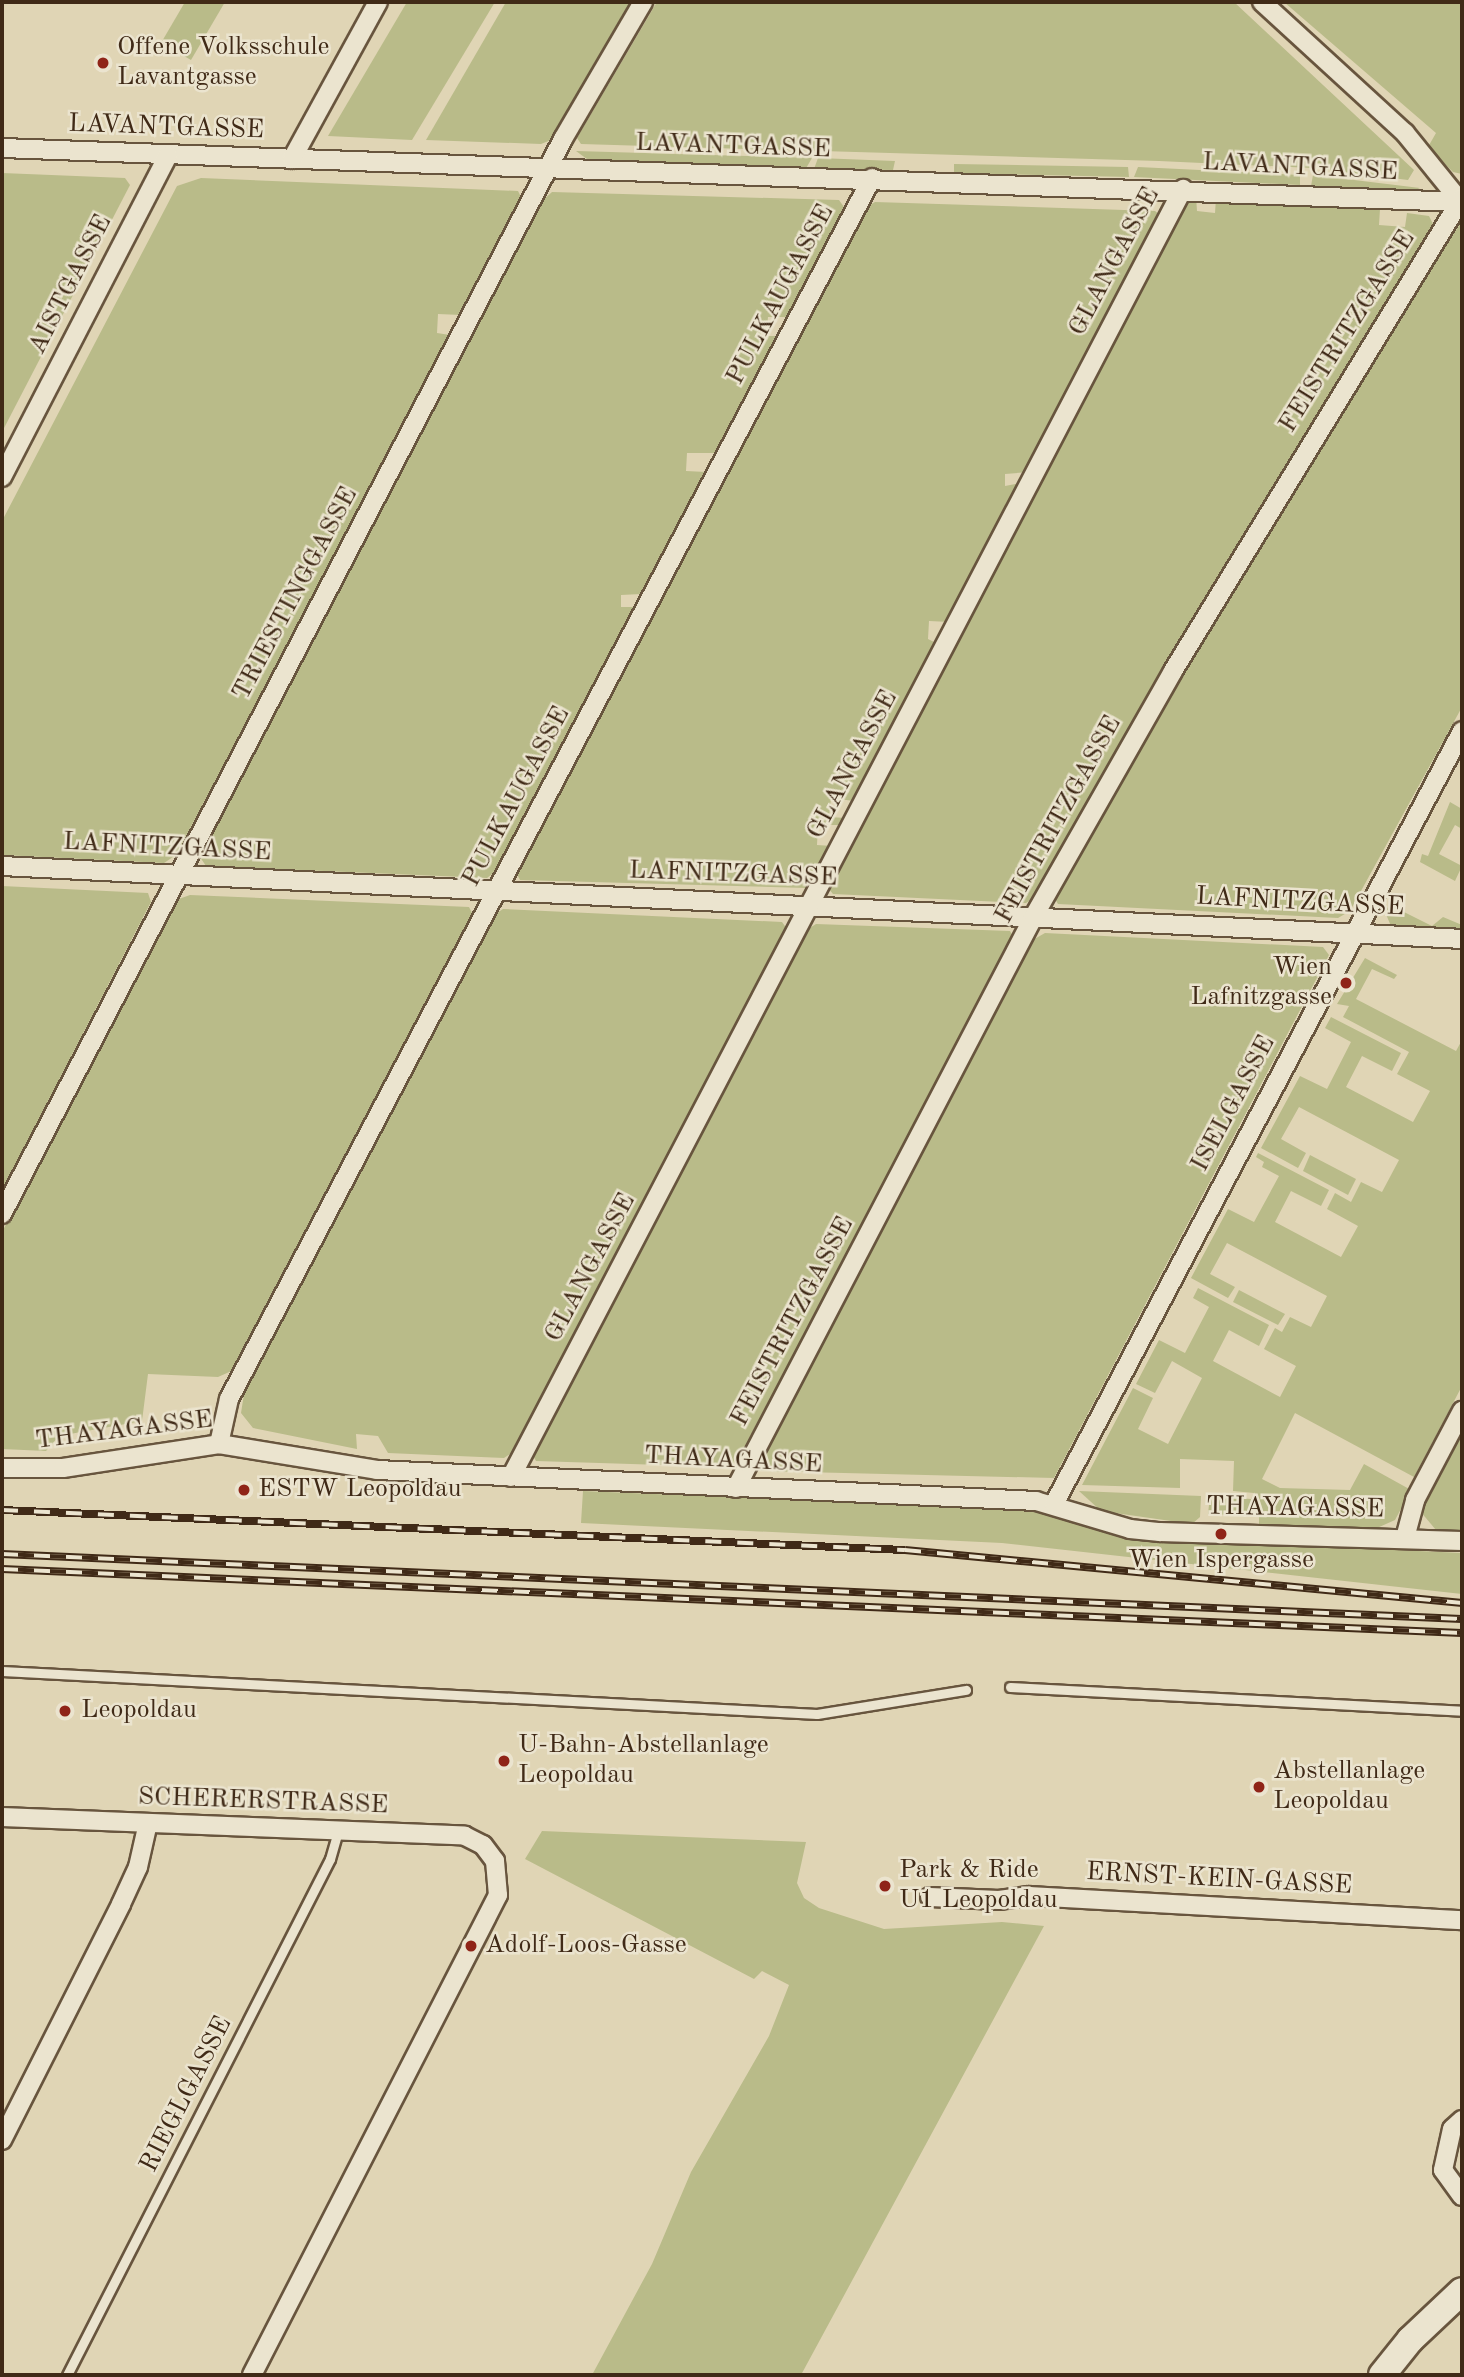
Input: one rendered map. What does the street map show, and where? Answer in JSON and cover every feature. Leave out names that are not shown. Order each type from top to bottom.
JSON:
[{"type":"main road","points":[[1382,2375],[1410,2340],[1462,2291]]},
{"type":"street","points":[[292,159],[378,2]]},
{"type":"street","name":"TRIESTINGGASSE","points":[[2,1214],[548,167],[643,2]]},
{"type":"street","points":[[1262,2],[1405,133],[1462,201]]},
{"type":"street","name":"LAVANTGASSE","points":[[2,148],[1462,201]]},
{"type":"street","name":"AISTGASSE","points":[[2,477],[168,155]]},
{"type":"street","name":"PULKAUGASSE","points":[[219,1444],[229,1399],[872,178]]},
{"type":"street","name":"GLANGASSE","points":[[511,1477],[1183,189]]},
{"type":"street","name":"FEISTRITZGASSE","points":[[736,1488],[1034,916],[1180,659],[1462,201]]},
{"type":"street","name":"ISELGASSE","points":[[1054,1504],[1315,1007],[1359,932],[1462,731]]},
{"type":"street","name":"LAFNITZGASSE","points":[[2,866],[1462,939]]},
{"type":"street","points":[[1405,1538],[1415,1500],[1462,1411]]},
{"type":"street","name":"THAYAGASSE","points":[[2,1468],[63,1468],[219,1444],[377,1470],[1054,1504],[1130,1529],[1160,1532],[1462,1541]]},
{"type":"street","name":"SCHERERSTRASSE","points":[[2,1817],[465,1836],[483,1844],[500,1878],[498,1895],[252,2375]]},
{"type":"street","points":[[2,2140],[121,1904],[138,1867],[148,1823]]},
{"type":"street","name":"ERNST-KEIN-GASSE","points":[[930,1897],[999,1900],[1029,1896],[1462,1920]]},
{"type":"street","points":[[1462,2120],[1452,2129],[1443,2170],[1462,2196]]},
{"type":"lane","points":[[2,1671],[817,1714],[966,1690]]},
{"type":"lane","points":[[1010,1687],[1462,1711]]},
{"type":"lane","name":"RIEGLGASSE","points":[[67,2375],[330,1859],[338,1831]]},
{"type":"green space","points":[[185,2],[225,2],[191,60],[161,43]]},
{"type":"green space","points":[[407,2],[495,2],[412,140],[328,136]]},
{"type":"green space","points":[[506,2],[636,2],[556,138],[541,144],[426,140]]},
{"type":"green space","points":[[657,2],[1234,2],[1414,170],[1408,180],[1312,168],[1159,161],[581,144],[577,138]]},
{"type":"green space","points":[[1284,2],[1462,2],[1462,174],[1453,172],[1428,147],[1436,133]]},
{"type":"green space","points":[[576,151],[812,158],[805,170],[591,162]]},
{"type":"green space","points":[[818,158],[895,161],[893,170],[814,169]]},
{"type":"green space","points":[[954,164],[1128,167],[1129,177],[954,173]]},
{"type":"green space","points":[[1138,167],[1300,175],[1300,185],[1134,177]]},
{"type":"green space","points":[[2,173],[125,178],[130,185],[2,432]]},
{"type":"green space","points":[[1313,175],[1420,188],[1409,193],[1311,186]]},
{"type":"green space","points":[[201,178],[518,191],[522,199],[461,315],[438,314],[437,333],[450,335],[176,855],[164,863],[2,855],[2,521],[177,186]]},
{"type":"green space","points":[[552,192],[839,200],[844,207],[786,317],[768,317],[767,326],[761,326],[761,336],[777,336],[715,453],[687,453],[686,471],[706,472],[641,594],[621,595],[621,607],[635,607],[496,871],[487,878],[206,866],[200,857],[404,460],[543,200]]},
{"type":"green space","points":[[1190,196],[1196,196],[1197,211],[1215,213],[1216,198],[1221,198],[1380,209],[1379,225],[1405,227],[1407,213],[1429,216],[1433,224],[1310,426],[1038,895],[1026,903],[833,894],[828,888]]},
{"type":"green space","points":[[875,202],[1155,211],[1160,215],[1029,472],[1005,474],[1005,486],[1021,483],[950,622],[929,621],[928,639],[938,644],[854,801],[831,798],[829,817],[846,818],[842,825],[818,825],[817,845],[832,846],[808,888],[520,880],[516,872],[862,210]]},
{"type":"green space","points":[[1462,221],[1462,707],[1350,911],[1338,918],[1058,904],[1055,899],[1189,657],[1365,368]]},
{"type":"green space","points":[[1450,802],[1462,809],[1462,829],[1455,825],[1439,854],[1462,866],[1455,881],[1420,862],[1422,854],[1428,856]]},
{"type":"green space","points":[[2,886],[148,893],[151,902],[2,1190]]},
{"type":"green space","points":[[190,895],[469,907],[473,915],[236,1369],[218,1377],[148,1374],[142,1421],[59,1436],[46,1451],[2,1449],[2,1232],[176,900]]},
{"type":"green space","points":[[1402,895],[1402,911],[1432,926],[1443,917],[1462,925],[1462,930],[1391,926],[1385,912],[1394,897]]},
{"type":"green space","points":[[503,909],[782,922],[787,929],[513,1452],[504,1458],[388,1453],[378,1436],[356,1434],[357,1449],[253,1428],[241,1413],[244,1394],[491,917]]},
{"type":"green space","points":[[816,924],[1010,931],[1014,938],[737,1461],[726,1467],[536,1461],[531,1452],[805,931]]},
{"type":"green space","points":[[1045,933],[1323,947],[1329,955],[1054,1478],[761,1471],[756,1464],[1031,941]]},
{"type":"green space","points":[[1365,958],[1397,975],[1394,979],[1372,969],[1356,999],[1456,1051],[1462,1040],[1462,1386],[1414,1477],[1295,1413],[1262,1479],[1280,1488],[1350,1490],[1364,1464],[1411,1490],[1395,1520],[1377,1528],[1259,1525],[1259,1516],[1208,1514],[1210,1496],[1251,1499],[1254,1493],[1233,1491],[1234,1461],[1180,1459],[1180,1488],[1082,1485],[1133,1388],[1153,1398],[1138,1429],[1168,1444],[1202,1378],[1172,1361],[1155,1393],[1136,1384],[1159,1340],[1185,1353],[1209,1307],[1193,1298],[1198,1288],[1269,1325],[1259,1346],[1229,1330],[1213,1361],[1280,1397],[1296,1366],[1264,1349],[1275,1328],[1282,1332],[1290,1317],[1311,1327],[1327,1296],[1227,1243],[1210,1274],[1235,1287],[1228,1298],[1191,1278],[1228,1209],[1254,1222],[1279,1176],[1262,1167],[1264,1162],[1256,1157],[1258,1153],[1329,1190],[1321,1206],[1291,1191],[1275,1222],[1341,1257],[1358,1226],[1327,1209],[1335,1193],[1351,1202],[1361,1182],[1382,1192],[1399,1160],[1299,1107],[1281,1139],[1306,1153],[1298,1168],[1261,1148],[1300,1076],[1327,1089],[1351,1042],[1325,1028],[1331,1017],[1401,1053],[1392,1071],[1362,1056],[1346,1087],[1413,1122],[1430,1091],[1397,1074],[1409,1052],[1343,1017],[1349,1006],[1337,1004]]},
{"type":"green space","points":[[1310,1155],[1356,1179],[1348,1195],[1303,1171]]},
{"type":"green space","points":[[1239,1290],[1285,1314],[1278,1325],[1233,1302]]},
{"type":"green space","points":[[1462,1434],[1462,1531],[1436,1530],[1420,1511]]},
{"type":"green space","points":[[583,1491],[1035,1510],[1095,1529],[1160,1539],[1462,1553],[1462,1594],[1002,1543],[581,1523]]},
{"type":"green space","points":[[1079,1491],[1201,1496],[1200,1517],[1192,1524],[1101,1511]]},
{"type":"green space","points":[[542,1831],[806,1842],[797,1883],[804,1898],[819,1908],[884,1929],[1002,1922],[1044,1926],[801,2375],[592,2375],[652,2264],[691,2172],[769,2036],[789,1985],[762,1971],[754,1979],[525,1859]]},
{"type":"railway","points":[[2,1510],[905,1550],[1462,1603]]},
{"type":"railway","points":[[2,1554],[1462,1619]]},
{"type":"railway","points":[[2,1569],[1462,1633]]},
{"type":"place","name":"Offene Volksschule Lavantgasse","points":[[103,63]]},
{"type":"place","name":"Wien Lafnitzgasse","points":[[1346,983]]},
{"type":"place","name":"ESTW Leopoldau","points":[[244,1490]]},
{"type":"place","name":"Wien Ispergasse","points":[[1221,1534]]},
{"type":"place","name":"Leopoldau","points":[[65,1711]]},
{"type":"place","name":"U-Bahn-Abstellanlage Leopoldau","points":[[504,1761]]},
{"type":"place","name":"Abstellanlage Leopoldau","points":[[1259,1787]]},
{"type":"place","name":"Park & Ride U1 Leopoldau","points":[[885,1886]]},
{"type":"place","name":"Adolf-Loos-Gasse","points":[[471,1946]]}]
